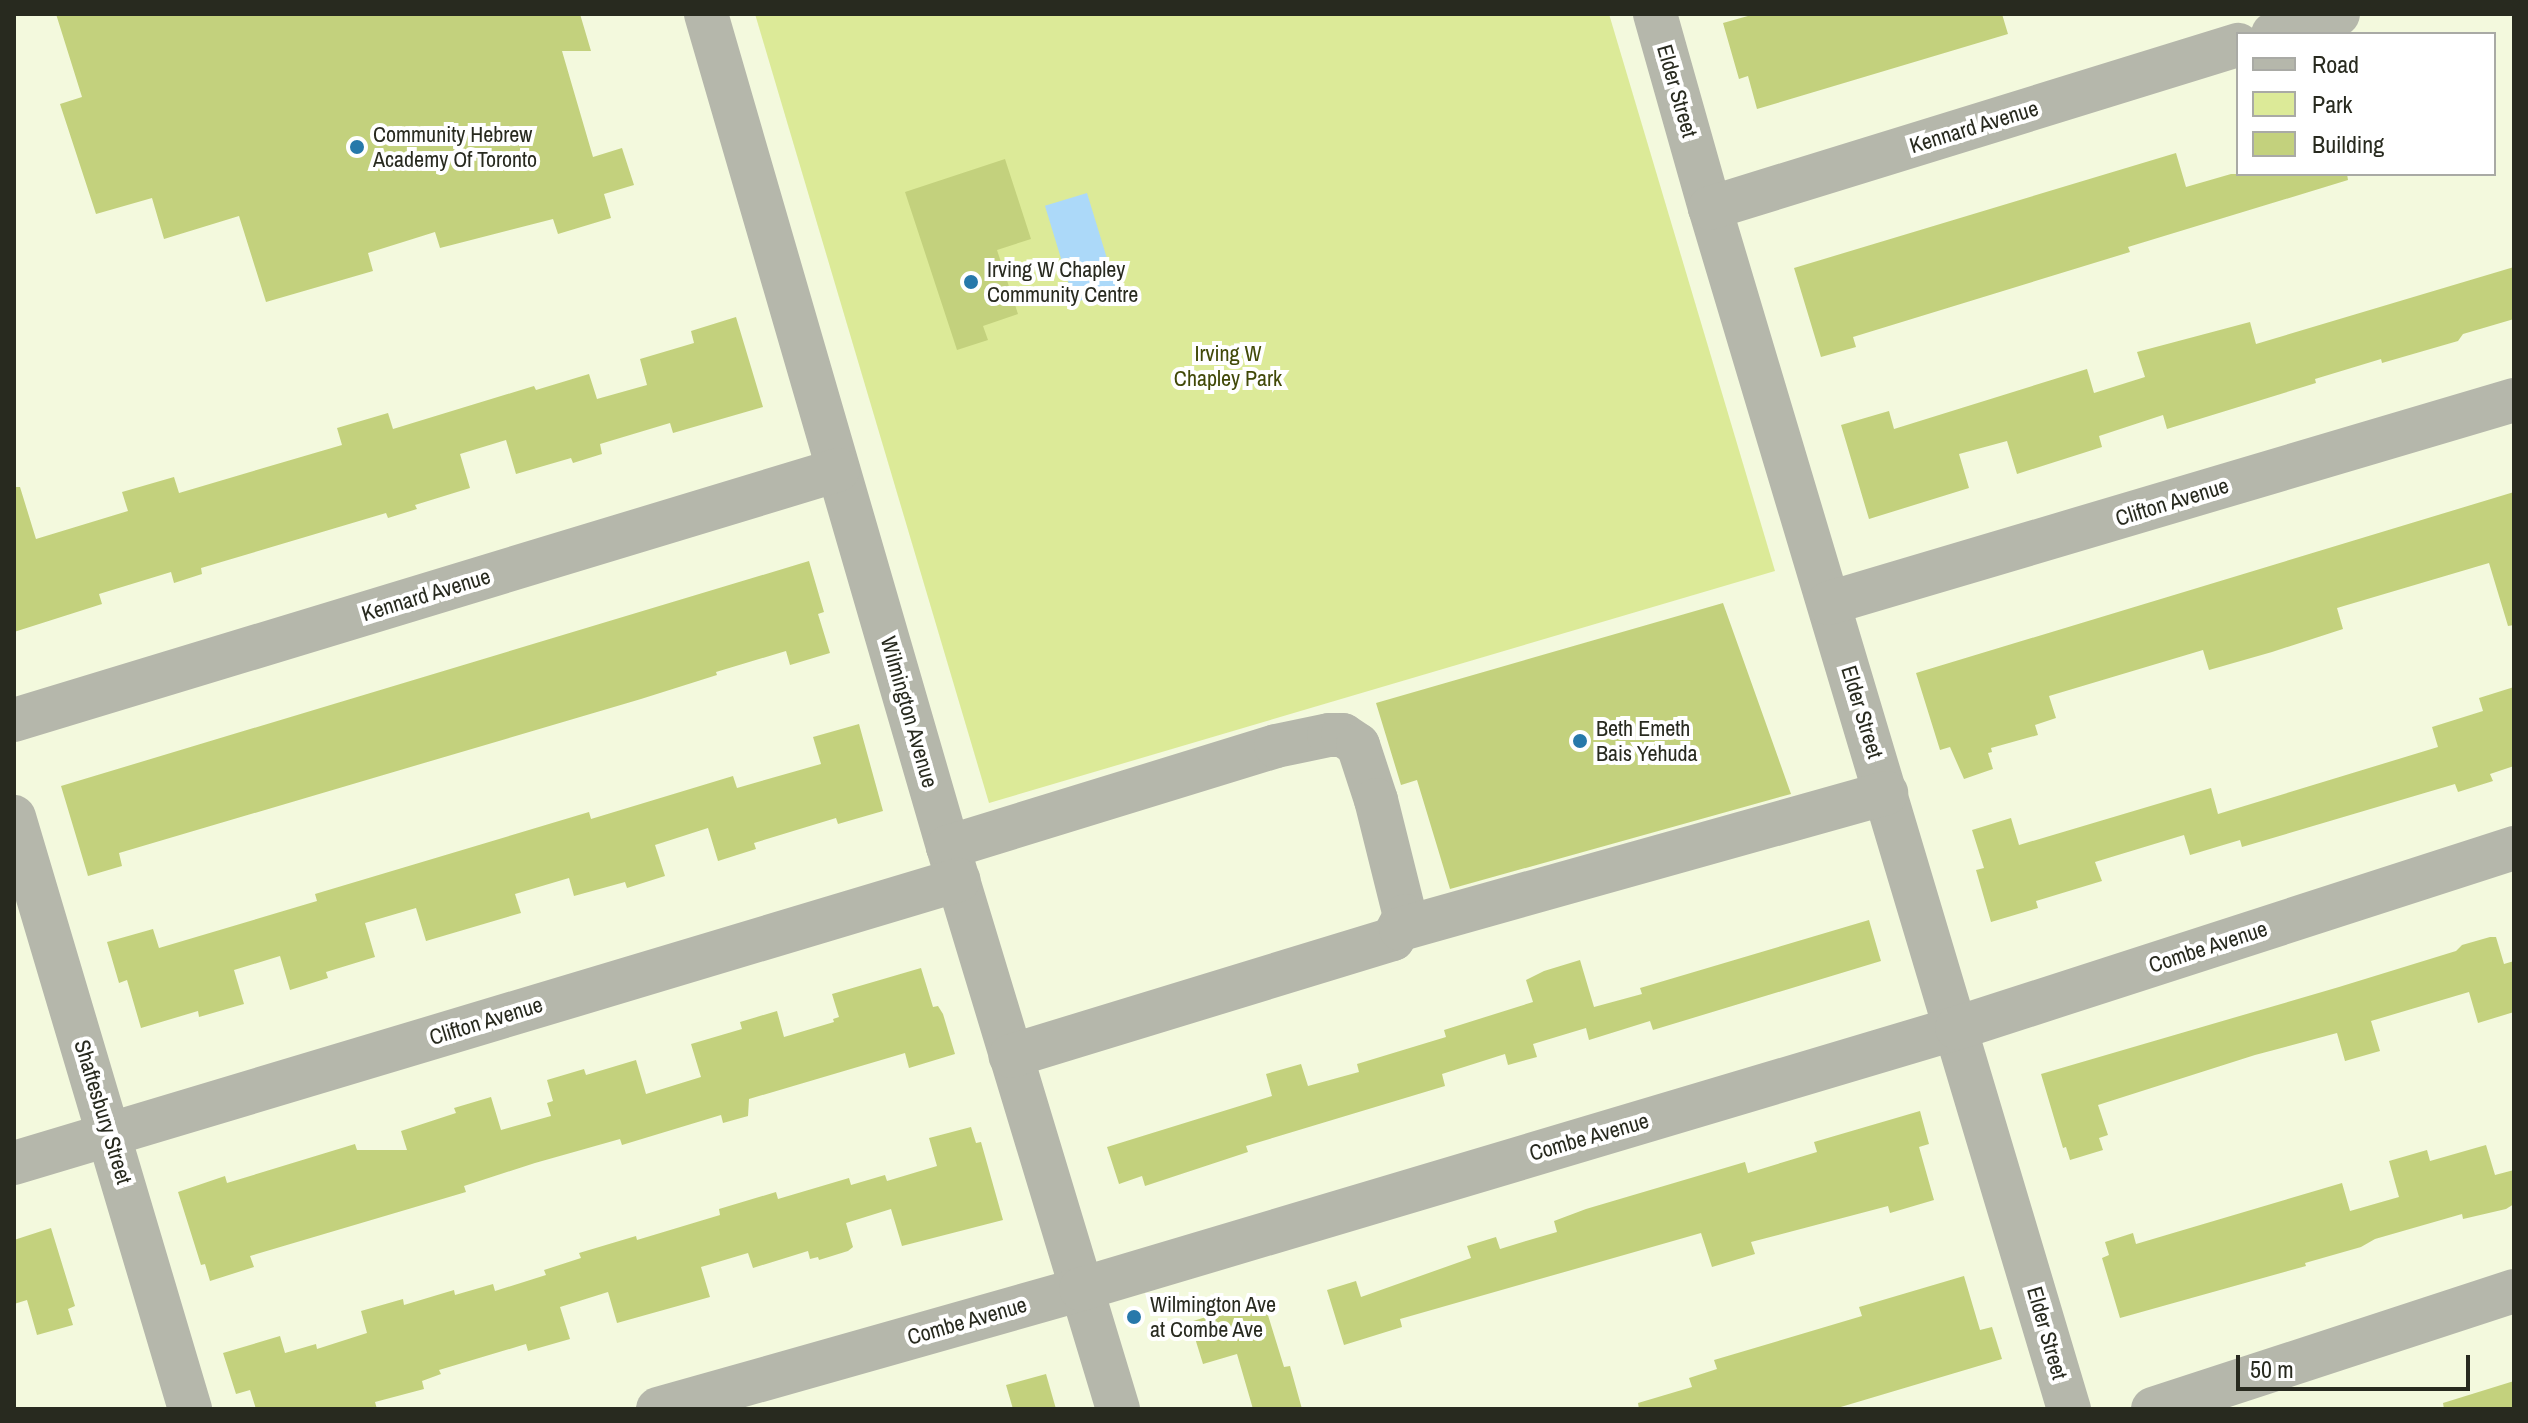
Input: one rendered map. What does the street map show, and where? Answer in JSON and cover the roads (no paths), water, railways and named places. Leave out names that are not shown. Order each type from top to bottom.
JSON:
[{"type":"street","name":"Wilmington Avenue","points":[[706,14],[1010,1056],[1118,1409]]},
{"type":"street","name":"Elder Street","points":[[1655,14],[1710,208],[2069,1409]]},
{"type":"street","points":[[2280,32],[2338,14]]},
{"type":"street","name":"Kennard Avenue","points":[[1710,208],[2236,46]]},
{"type":"street","name":"Clifton Avenue","points":[[1829,603],[2514,400]]},
{"type":"street","name":"Kennard Avenue","points":[[14,720],[838,470]]},
{"type":"street","name":"Clifton Avenue","points":[[14,1163],[953,863],[1276,746],[1343,735],[1358,745],[1399,884],[1405,916],[1401,929]]},
{"type":"street","points":[[1010,1056],[1384,944],[1401,929],[1886,793]]},
{"type":"street","name":"Shaftesbury Street","points":[[14,817],[190,1409]]},
{"type":"street","name":"Combe Avenue","points":[[658,1409],[1081,1289],[1957,1028],[2514,848]]},
{"type":"street","points":[[2153,1409],[2514,1291]]},
{"type":"water","points":[[1087,193],[1117,290],[1074,302],[1045,206]]},
{"type":"place","name":"Community Hebrew Academy Of Toronto","points":[[357,147]]},
{"type":"place","name":"Irving W Chapley Community Centre","points":[[971,282]]},
{"type":"place","name":"Beth Emeth Bais Yehuda","points":[[1580,741]]},
{"type":"place","name":"Wilmington Ave at Combe Ave","points":[[1134,1317]]},
{"type":"park label","name":"Irving W Chapley Park","points":[[1228,366]]}]
